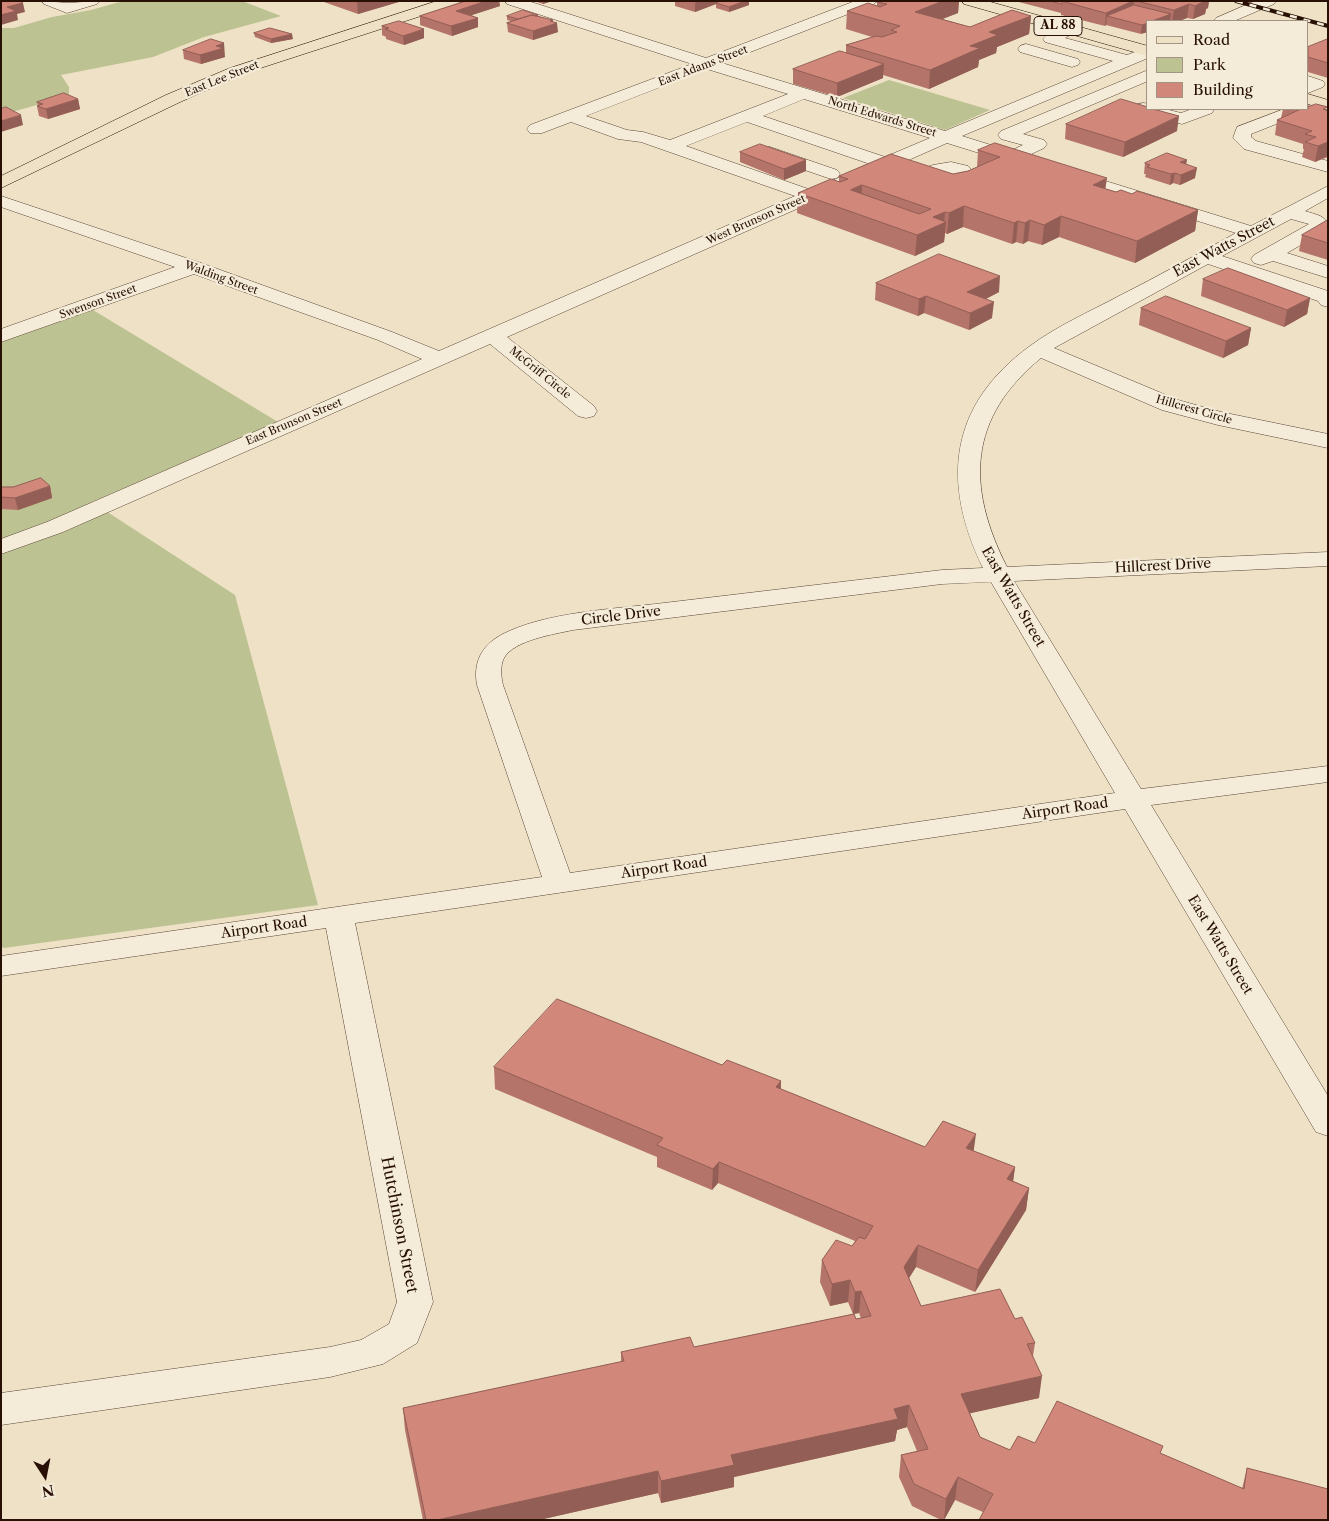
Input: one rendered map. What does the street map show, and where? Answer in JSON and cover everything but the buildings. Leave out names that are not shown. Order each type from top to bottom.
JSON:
[{"type":"main road","name":"East Lee Street","points":[[1,183],[172,99],[236,71],[453,1]]},
{"type":"main road","name":"AL 88","points":[[969,1],[1146,51]]},
{"type":"main road","points":[[1,167],[53,158]]},
{"type":"street","points":[[49,1],[67,8],[92,1]]},
{"type":"street","name":"North Edwards Street","points":[[512,1],[1030,163]]},
{"type":"street","name":"East Adams Street","points":[[536,129],[869,1]]},
{"type":"street","points":[[1231,20],[1269,1]]},
{"type":"street","points":[[1071,30],[1026,49],[1075,63],[1100,52]]},
{"type":"street","points":[[1051,39],[1128,60]]},
{"type":"street","name":"West Brunson Street","points":[[586,296],[886,163],[1146,53]]},
{"type":"street","points":[[1012,157],[1038,144],[1007,135],[1146,76]]},
{"type":"street","points":[[1309,81],[1317,84],[1313,100]]},
{"type":"street","points":[[1068,86],[1146,108]]},
{"type":"street","points":[[670,146],[804,93]]},
{"type":"street","points":[[1151,110],[1182,119],[1204,110]]},
{"type":"street","points":[[1296,110],[1244,131],[1242,138],[1250,145],[1328,167]]},
{"type":"street","points":[[571,116],[624,135],[643,137],[812,196]]},
{"type":"street","points":[[747,116],[925,176]]},
{"type":"street","points":[[838,147],[896,122]]},
{"type":"street","points":[[720,164],[758,148],[849,180]]},
{"type":"street","points":[[1058,172],[1252,232]]},
{"type":"street","points":[[794,189],[830,174]]},
{"type":"street","name":"East Watts Street","points":[[1328,191],[1072,328],[1038,349],[1000,382],[985,403],[976,426],[967,474],[969,501],[982,542],[998,574],[1328,1124]]},
{"type":"street","name":"Walding Street","points":[[1,201],[385,336],[440,359]]},
{"type":"street","points":[[1243,269],[1321,225],[1318,221],[1288,212]]},
{"type":"street","points":[[1271,254],[1328,272]]},
{"type":"street","points":[[1206,257],[1325,297],[1328,301]]},
{"type":"street","name":"Swenson Street","points":[[1,336],[194,268]]},
{"type":"street","name":"East Brunson Street","points":[[1,547],[55,526],[586,296]]},
{"type":"street","name":"McGriff Circle","points":[[493,336],[586,411]]},
{"type":"street","name":"Hillcrest Circle","points":[[1038,349],[1170,405],[1218,418],[1328,441]]},
{"type":"street","name":"Hillcrest Drive","points":[[998,574],[1328,559]]},
{"type":"street","name":"Circle Drive","points":[[559,884],[490,685],[488,667],[496,650],[517,636],[573,622],[942,577],[998,574]]},
{"type":"street","name":"Airport Road","points":[[1,966],[1132,799],[1328,774]]},
{"type":"street","name":"Hutchinson Street","points":[[1,1409],[330,1362],[370,1353],[404,1333],[414,1302],[339,917]]},
{"type":"green space","points":[[123,1],[242,1],[281,16],[204,37],[153,57],[61,75],[69,87],[69,96],[1,115],[1,28],[14,28],[52,17],[91,10]]},
{"type":"green space","points":[[889,80],[990,110],[945,130],[843,98]]},
{"type":"green space","points":[[93,310],[278,422],[92,502],[235,595],[318,905],[4,948],[1,947],[1,342]]},
{"type":"railway","points":[[1236,1],[1306,20]]},
{"type":"railway","points":[[1309,21],[1328,26]]}]
